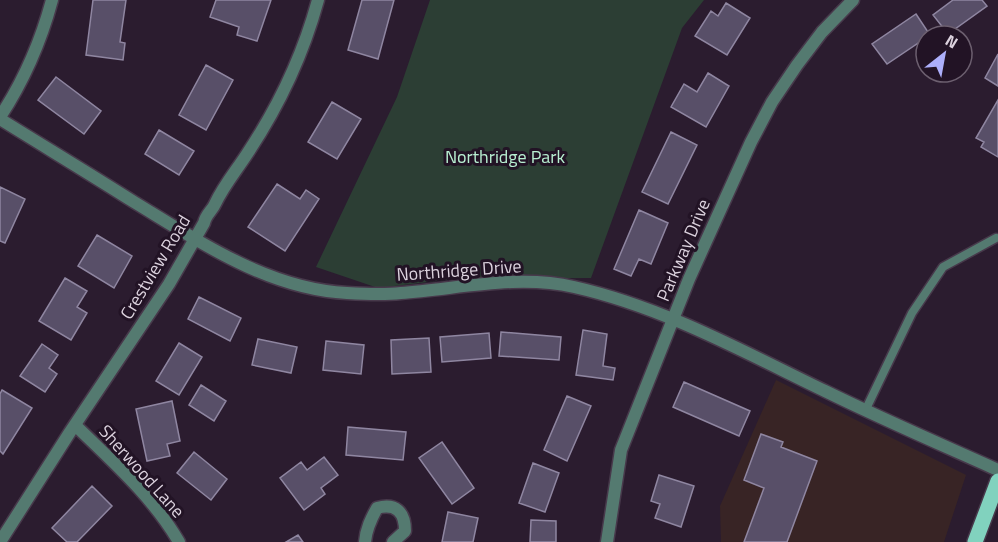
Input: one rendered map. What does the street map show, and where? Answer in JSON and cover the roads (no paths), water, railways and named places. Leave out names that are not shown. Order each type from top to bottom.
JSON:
[{"type":"main road","points":[[975,542],[998,481]]},
{"type":"street","points":[[0,118],[12,99],[37,46],[51,0]]},
{"type":"street","name":"Crestview Road","points":[[0,542],[169,284],[218,195],[247,155],[281,97],[298,60],[318,0]]},
{"type":"street","name":"Parkway Drive","points":[[607,542],[621,450],[689,279],[751,142],[772,102],[797,65],[822,32],[853,0]]},
{"type":"street","name":"Northridge Drive","points":[[0,118],[195,239],[250,268],[296,286],[322,291],[399,294],[498,283],[523,282],[572,286],[617,299],[716,338],[865,411],[998,470]]},
{"type":"street","name":"Sherwood Lane","points":[[75,425],[128,476],[160,513],[179,542]]},
{"type":"street","points":[[365,542],[365,533],[370,520],[377,508],[385,506],[392,507],[405,520],[405,531],[393,542]]},
{"type":"lane","points":[[865,411],[912,313],[943,267],[996,238]]},
{"type":"park label","name":"Northridge Park","points":[[505,156]]}]
